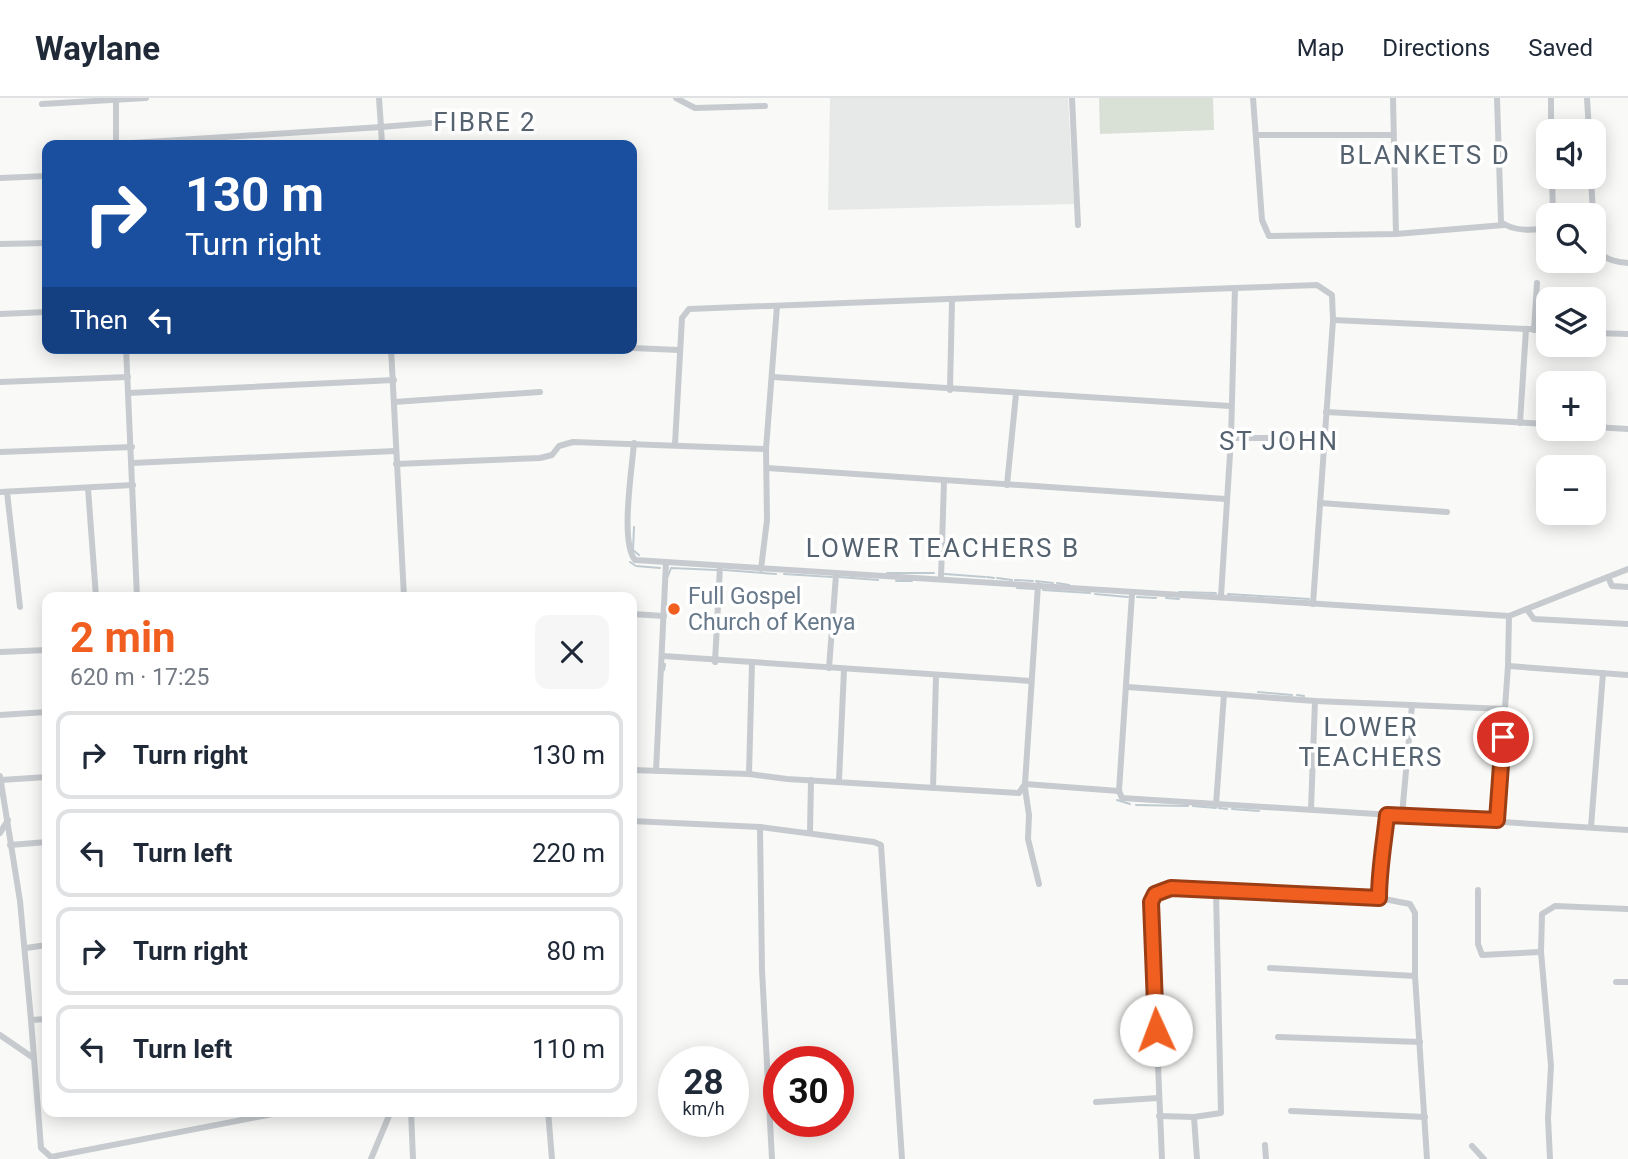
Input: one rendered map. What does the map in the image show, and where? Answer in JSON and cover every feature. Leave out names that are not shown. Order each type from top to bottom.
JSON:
[{"type":"street","points":[[42,104],[146,98]]},
{"type":"street","points":[[379,98],[382,140]]},
{"type":"street","points":[[676,98],[695,108],[765,106]]},
{"type":"street","points":[[1072,98],[1078,225]]},
{"type":"street","points":[[1253,98],[1262,219],[1269,236],[1396,233],[1503,225],[1536,230]]},
{"type":"street","points":[[1393,98],[1396,233]]},
{"type":"street","points":[[1497,98],[1497,180],[1503,225]]},
{"type":"street","points":[[1551,98],[1551,119]]},
{"type":"street","points":[[1587,98],[1588,119]]},
{"type":"street","points":[[116,99],[116,140]]},
{"type":"street","points":[[171,140],[480,119]]},
{"type":"street","points":[[1256,135],[1392,135]]},
{"type":"street","points":[[0,178],[42,176]]},
{"type":"street","points":[[0,244],[42,243]]},
{"type":"street","points":[[1606,260],[1628,263]]},
{"type":"street","points":[[1333,320],[1534,330],[1537,283]]},
{"type":"street","points":[[675,444],[679,351],[685,311],[1317,285],[1332,295],[1333,320],[1313,604]]},
{"type":"street","points":[[1221,596],[1231,438],[1235,288]]},
{"type":"street","points":[[950,390],[953,300]]},
{"type":"street","points":[[761,569],[767,520],[766,449],[777,306]]},
{"type":"street","points":[[0,314],[42,312]]},
{"type":"street","points":[[1520,423],[1526,329]]},
{"type":"street","points":[[1606,333],[1628,334]]},
{"type":"street","points":[[637,348],[679,351]]},
{"type":"street","points":[[126,354],[137,592]]},
{"type":"street","points":[[392,354],[404,592]]},
{"type":"street","points":[[0,382],[128,377]]},
{"type":"street","points":[[773,377],[1230,406]]},
{"type":"street","points":[[128,393],[394,380]]},
{"type":"street","points":[[394,401],[540,392]]},
{"type":"street","points":[[1007,485],[1016,394]]},
{"type":"street","points":[[1326,412],[1536,424]]},
{"type":"street","points":[[1606,428],[1628,429]]},
{"type":"street","points":[[1231,438],[1323,438]]},
{"type":"street","points":[[396,464],[540,458],[552,455],[559,446],[573,442],[766,449]]},
{"type":"street","points":[[634,443],[628,548],[635,560],[666,564],[836,575],[942,578],[1132,594],[1221,596],[1509,616],[1528,611],[1628,569]]},
{"type":"street","points":[[0,452],[132,447]]},
{"type":"street","points":[[132,463],[395,451]]},
{"type":"street","points":[[767,468],[1226,499]]},
{"type":"street","points":[[942,578],[944,481]]},
{"type":"street","points":[[20,607],[3,492],[133,485]]},
{"type":"street","points":[[88,488],[96,592]]},
{"type":"street","points":[[1320,503],[1447,512]]},
{"type":"street","points":[[656,771],[666,564]]},
{"type":"street","points":[[715,662],[720,566]]},
{"type":"street","points":[[829,668],[836,575]]},
{"type":"street","points":[[1608,577],[1612,586],[1628,587]]},
{"type":"street","points":[[1038,585],[1025,786],[1029,815],[1028,839],[1039,884]]},
{"type":"street","points":[[1132,594],[1128,687],[1119,791],[1126,800],[1497,820],[1628,830]]},
{"type":"street","points":[[1528,611],[1534,619],[1628,624]]},
{"type":"street","points":[[637,614],[664,616]]},
{"type":"street","points":[[1497,820],[1509,616]]},
{"type":"street","points":[[0,652],[42,650]]},
{"type":"street","points":[[663,656],[715,662],[936,676],[976,675],[1031,681]]},
{"type":"street","points":[[749,774],[752,663]]},
{"type":"street","points":[[1508,666],[1628,675]]},
{"type":"street","points":[[839,780],[844,670]]},
{"type":"street","points":[[1591,827],[1603,673]]},
{"type":"street","points":[[933,788],[936,676]]},
{"type":"street","points":[[1128,687],[1315,702],[1505,709]]},
{"type":"street","points":[[1216,805],[1224,694]]},
{"type":"street","points":[[1311,809],[1315,702]]},
{"type":"street","points":[[1402,815],[1412,705]]},
{"type":"street","points":[[0,715],[42,712]]},
{"type":"street","points":[[637,770],[749,774],[1014,794],[1025,786],[1119,791]]},
{"type":"street","points":[[42,777],[0,778],[26,948],[32,1057],[41,1148],[51,1157],[257,1117]]},
{"type":"street","points":[[810,832],[811,780]]},
{"type":"street","points":[[1379,898],[1379,874],[1383,864],[1387,815]]},
{"type":"street","points":[[0,833],[8,820]]},
{"type":"street","points":[[637,821],[760,827],[810,832],[881,845],[902,1159]]},
{"type":"street","points":[[760,827],[762,970],[772,1159]]},
{"type":"street","points":[[10,845],[42,842]]},
{"type":"street","points":[[1162,1159],[1151,902],[1155,894],[1171,888],[1379,898],[1403,900],[1410,904],[1415,913],[1415,976],[1427,1159]]},
{"type":"street","points":[[1478,890],[1478,944],[1482,955],[1541,952]]},
{"type":"street","points":[[1159,1116],[1194,1117],[1221,1112],[1223,1102],[1216,891]]},
{"type":"street","points":[[1550,1159],[1548,1118],[1551,1066],[1540,919],[1547,909],[1555,906],[1628,909]]},
{"type":"street","points":[[26,948],[42,946]]},
{"type":"street","points":[[1270,968],[1415,976]]},
{"type":"street","points":[[1616,982],[1628,982]]},
{"type":"street","points":[[31,1020],[42,1019]]},
{"type":"street","points":[[0,1035],[32,1057]]},
{"type":"street","points":[[1278,1037],[1420,1042]]},
{"type":"street","points":[[1096,1102],[1158,1098]]},
{"type":"street","points":[[1291,1111],[1425,1117]]},
{"type":"street","points":[[371,1159],[388,1117]]},
{"type":"street","points":[[411,1117],[413,1159]]},
{"type":"street","points":[[548,1117],[552,1159]]},
{"type":"street","points":[[1194,1117],[1197,1159]]},
{"type":"street","points":[[1265,1145],[1266,1159]]},
{"type":"street","points":[[1472,1146],[1484,1159]]},
{"type":"shaded area","points":[[830,98],[1068,98],[1074,204],[828,210]]},
{"type":"shaded area","points":[[1099,98],[1213,98],[1214,130],[1100,134]]},
{"type":"waterway","points":[[634,527],[633,550],[639,555]]},
{"type":"waterway","points":[[630,562],[636,566],[660,568]]},
{"type":"waterway","points":[[668,576],[671,568],[717,570]]},
{"type":"waterway","points":[[724,570],[776,574]]},
{"type":"waterway","points":[[887,573],[934,573]]},
{"type":"waterway","points":[[784,574],[832,577]]},
{"type":"waterway","points":[[945,574],[985,577]]},
{"type":"waterway","points":[[839,577],[878,580]]},
{"type":"waterway","points":[[987,577],[994,578]]},
{"type":"waterway","points":[[997,578],[1012,580]]},
{"type":"waterway","points":[[1015,580],[1033,581]]},
{"type":"waterway","points":[[896,581],[912,581]]},
{"type":"waterway","points":[[1036,581],[1053,583]]},
{"type":"waterway","points":[[1057,583],[1069,585]]},
{"type":"waterway","points":[[1017,588],[1035,589]]},
{"type":"waterway","points":[[1043,590],[1090,593]]},
{"type":"waterway","points":[[1179,592],[1216,593]]},
{"type":"waterway","points":[[1095,594],[1128,597]]},
{"type":"waterway","points":[[1228,594],[1309,599]]},
{"type":"waterway","points":[[1137,597],[1156,598]]},
{"type":"waterway","points":[[1166,598],[1179,599]]},
{"type":"waterway","points":[[664,670],[665,664]]},
{"type":"waterway","points":[[1258,692],[1292,695]]},
{"type":"waterway","points":[[1297,695],[1304,696]]},
{"type":"waterway","points":[[1117,800],[1130,804]]},
{"type":"waterway","points":[[1136,805],[1188,806]]},
{"type":"waterway","points":[[1193,806],[1216,808]]},
{"type":"waterway","points":[[1219,808],[1227,809]]},
{"type":"waterway","points":[[1232,809],[1259,811]]},
{"type":"place","name":"Full Gospel Church of Kenya","points":[[674,609]]},
{"type":"district","name":"FIBRE 2","points":[[485,122]]},
{"type":"district","name":"BLANKETS D","points":[[1425,155]]},
{"type":"district","name":"ST JOHN","points":[[1279,441]]},
{"type":"district","name":"LOWER TEACHERS B","points":[[943,548]]},
{"type":"district","name":"LOWER TEACHERS","points":[[1371,742]]},
{"type":"route","points":[[1156,1030],[1151,902],[1155,894],[1171,888],[1379,898],[1379,874],[1383,864],[1387,815],[1497,820],[1503,737]]}]
